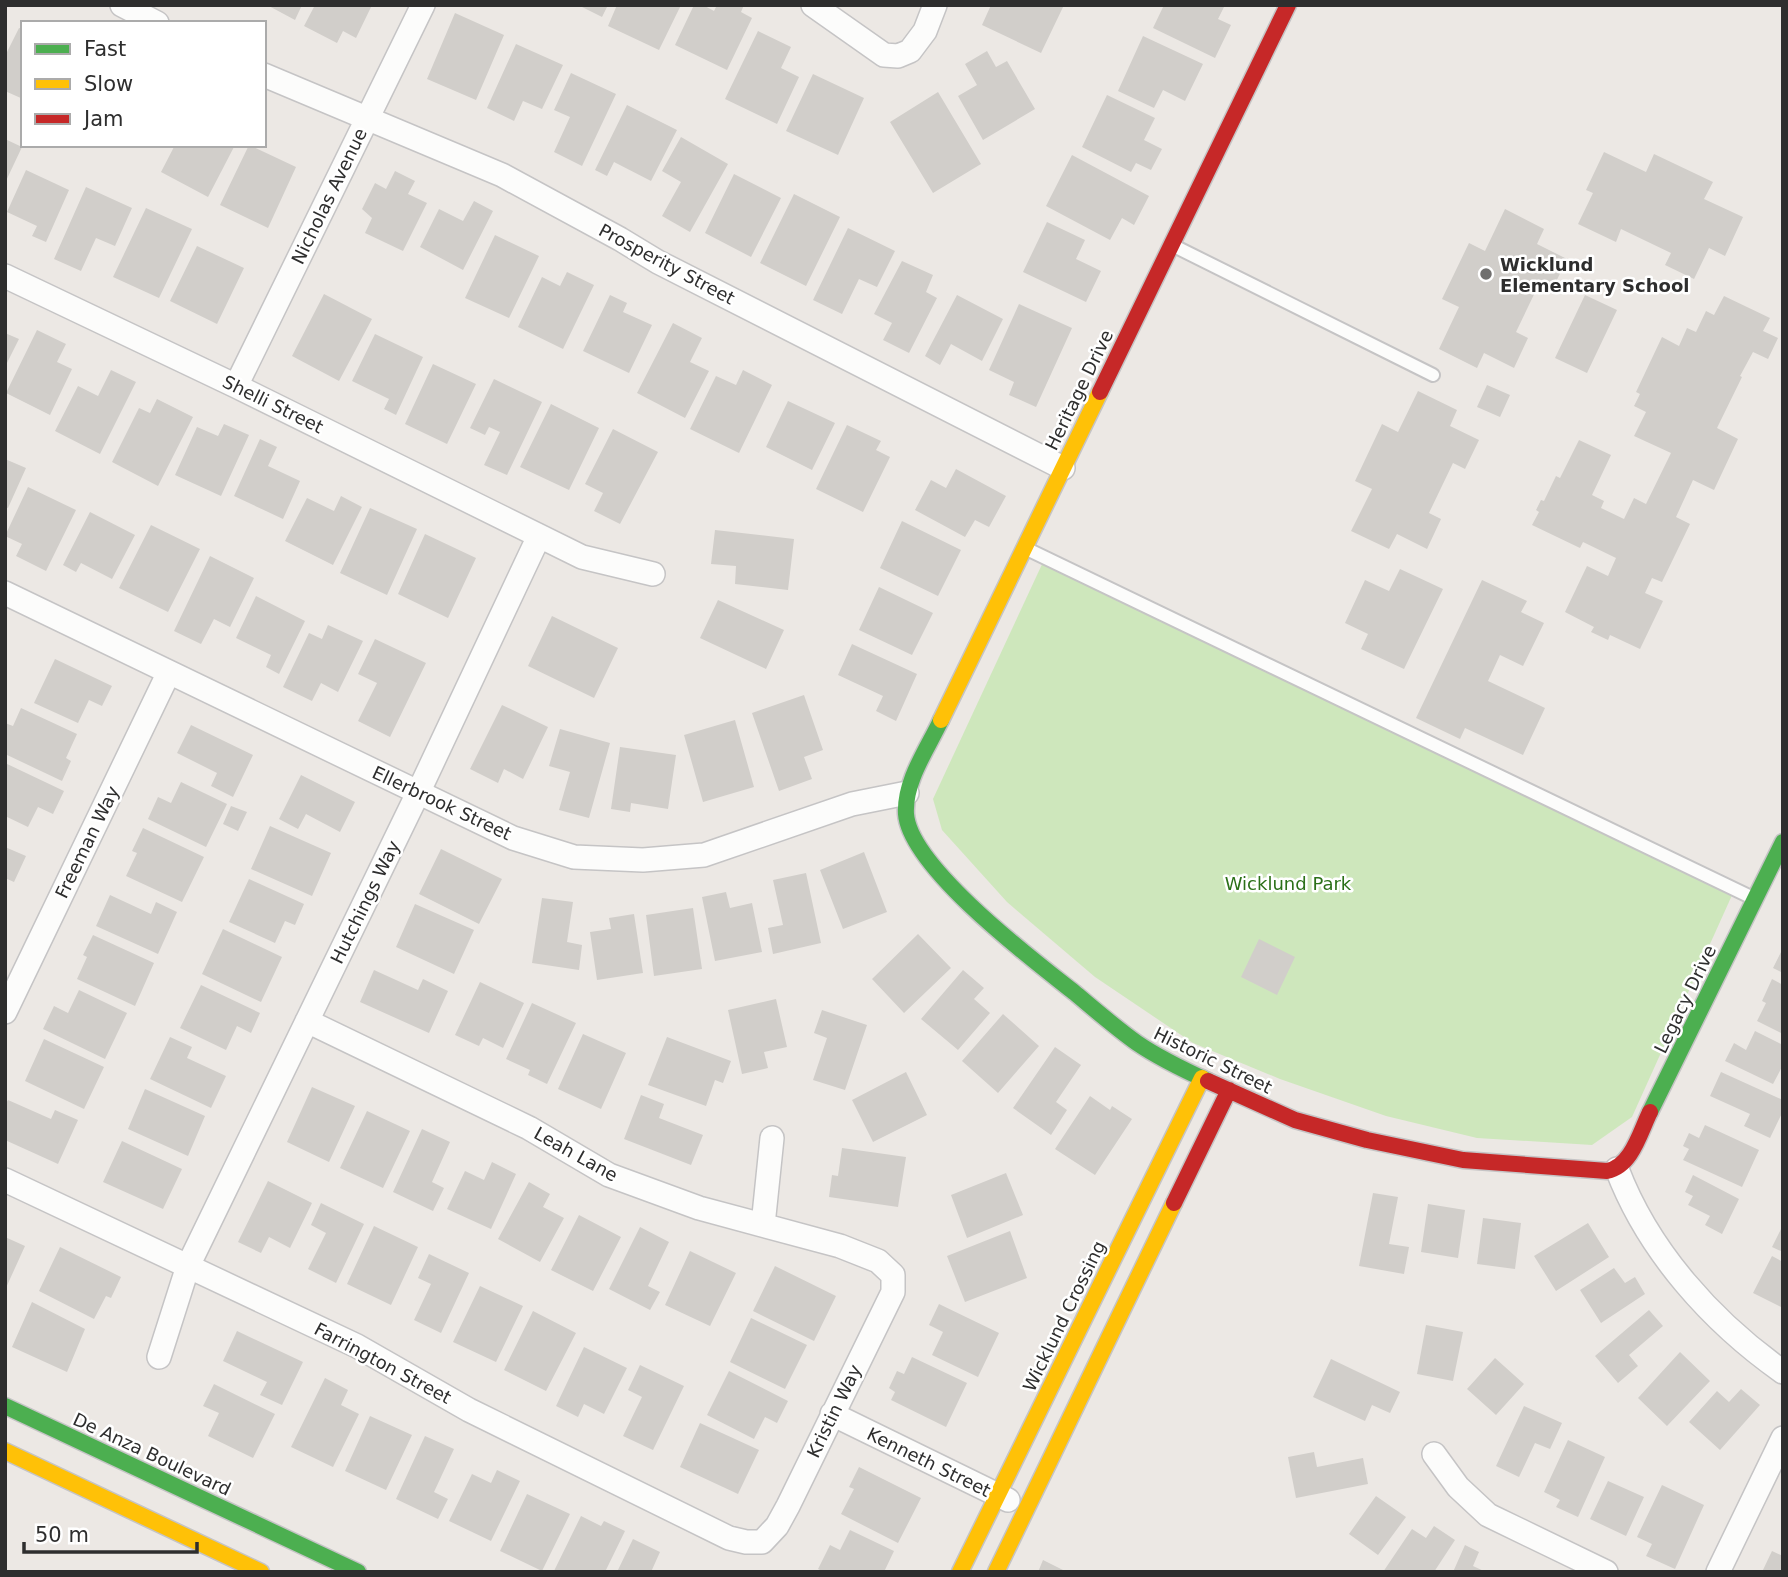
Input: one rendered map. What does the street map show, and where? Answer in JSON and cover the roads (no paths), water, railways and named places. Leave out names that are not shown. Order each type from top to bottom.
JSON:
[{"type":"street","points":[[122,5],[153,21]]},
{"type":"street","name":"Nicholas Avenue","points":[[236,386],[423,5]]},
{"type":"street","points":[[813,5],[884,54],[898,56],[910,51],[925,31],[935,5]]},
{"type":"street","name":"Heritage Drive","points":[[907,793],[1288,5]]},
{"type":"street","name":"Prosperity Street","points":[[266,76],[502,175],[658,262],[1063,468]]},
{"type":"street","name":"Shelli Street","points":[[5,275],[582,557],[653,574]]},
{"type":"street","name":"Hutchings Way","points":[[159,1357],[188,1266],[418,793],[539,536]]},
{"type":"street","name":"Ellerbrook Street","points":[[5,593],[513,838],[574,857],[643,860],[704,855],[852,804],[907,793]]},
{"type":"street","name":"Freeman Way","points":[[5,1012],[169,672]]},
{"type":"street","name":"Historic Street","points":[[907,793],[905,804],[909,825],[925,856],[990,926],[1137,1043],[1202,1078],[1295,1119],[1367,1140],[1463,1160],[1616,1170]]},
{"type":"street","name":"Legacy Drive","points":[[1616,1170],[1627,1159],[1783,842]]},
{"type":"street","name":"Leah Lane","points":[[307,1021],[529,1128],[609,1174],[699,1208],[858,1252],[878,1261],[894,1275]]},
{"type":"street","name":"Wicklund Crossing","points":[[960,1572],[1202,1078]]},
{"type":"street","points":[[996,1572],[1229,1090]]},
{"type":"street","points":[[763,1225],[772,1138]]},
{"type":"street","points":[[1616,1170],[1627,1194],[1674,1270],[1710,1311],[1750,1349],[1783,1372]]},
{"type":"street","name":"Farrington Street","points":[[5,1180],[358,1346],[469,1410],[729,1538],[762,1542]]},
{"type":"street","name":"Kristin Way","points":[[762,1542],[777,1526],[893,1292],[894,1275]]},
{"type":"street","name":"De Anza Boulevard","points":[[5,1406],[17,1437],[261,1572]]},
{"type":"street","name":"Kenneth Street","points":[[832,1414],[1026,1509]]},
{"type":"street","name":"De Anza Boulevard","points":[[17,1437],[358,1572]]},
{"type":"street","points":[[1718,1572],[1783,1437]]},
{"type":"street","points":[[1434,1454],[1458,1488],[1488,1515],[1606,1572]]},
{"type":"lane","points":[[1171,244],[1433,375]]},
{"type":"lane","points":[[1025,549],[1755,899]]},
{"type":"place","name":"Wicklund Elementary School","points":[[1486,274]]},
{"type":"park label","name":"Wicklund Park","points":[[1288,883]]}]
